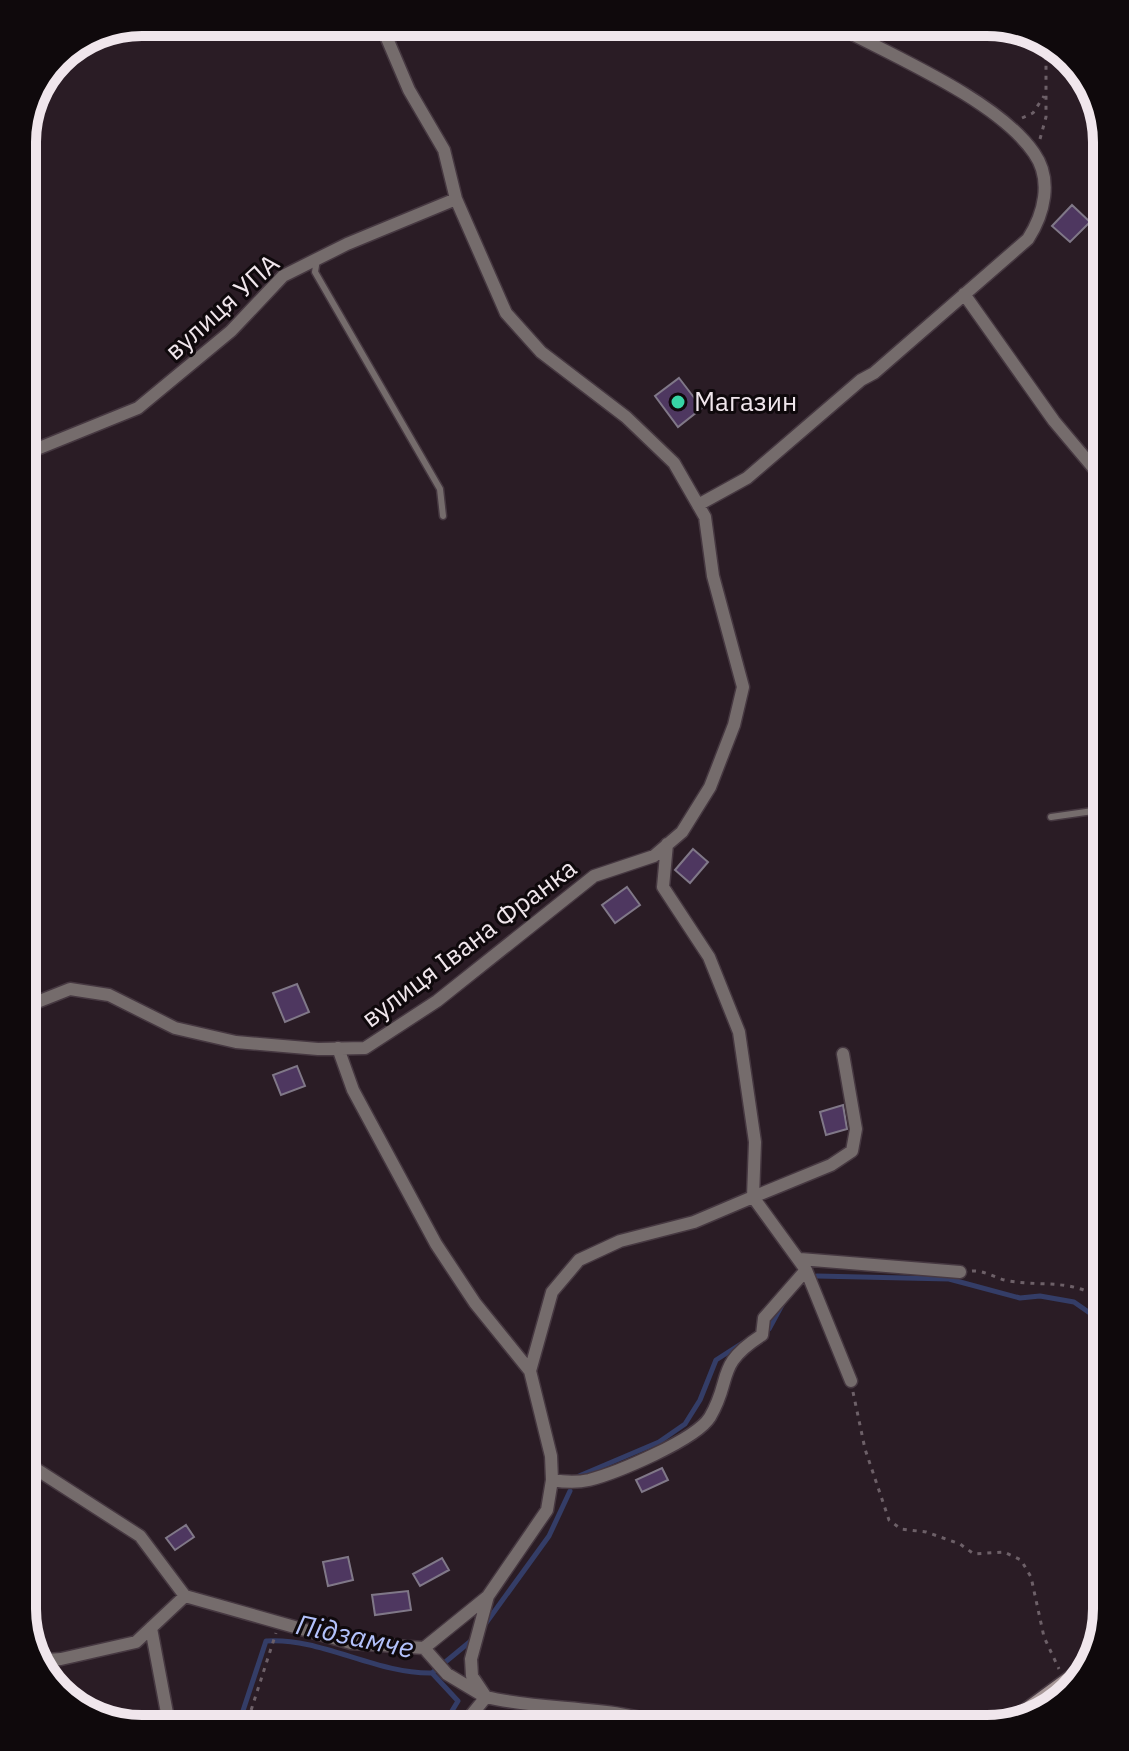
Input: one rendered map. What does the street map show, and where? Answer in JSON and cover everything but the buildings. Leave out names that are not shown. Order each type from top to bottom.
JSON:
[{"type":"street","name":"вулиця Івана Франка","points":[[36,1002],[70,989],[109,995],[175,1028],[236,1042],[365,1048],[437,1001],[594,876],[654,856],[682,832],[710,787],[734,725],[743,687],[713,576],[705,517],[674,463],[626,417],[541,352],[506,313],[456,199],[444,150],[409,90],[386,36]]},
{"type":"street","points":[[698,505],[747,478],[1028,239],[1042,217],[1046,196],[1036,154],[992,111],[855,36]]},
{"type":"street","name":"вулиця УПА","points":[[36,449],[138,408],[231,331],[283,276],[456,199]]},
{"type":"street","points":[[964,294],[1054,421],[1093,467]]},
{"type":"street","points":[[667,844],[663,887],[709,957],[739,1032],[755,1142],[753,1197],[803,1264],[851,1381]]},
{"type":"street","name":"вулиця Івана Франка","points":[[338,1048],[353,1090],[436,1244],[475,1303],[530,1371],[551,1456],[552,1480],[547,1510],[488,1596],[471,1659],[472,1676],[486,1697]]},
{"type":"street","name":"вулиця Івана Франка","points":[[530,1371],[552,1292],[579,1260],[620,1241],[694,1222],[831,1165],[852,1151],[856,1129],[843,1054]]},
{"type":"street","points":[[803,1264],[960,1272]]},
{"type":"street","points":[[552,1480],[590,1480],[681,1440],[709,1418],[724,1374],[739,1350],[762,1335],[764,1318],[803,1264]]},
{"type":"street","points":[[36,1469],[140,1536],[185,1596],[279,1623],[351,1643],[424,1648],[488,1596]]},
{"type":"street","points":[[49,1660],[136,1642],[185,1596]]},
{"type":"street","points":[[151,1628],[167,1715]]},
{"type":"street","points":[[424,1648],[447,1674],[486,1697],[527,1707],[620,1715]]},
{"type":"street","points":[[471,1715],[486,1697]]},
{"type":"lane","points":[[317,259],[315,272],[440,489],[443,516]]},
{"type":"lane","points":[[1051,817],[1093,811]]},
{"type":"path","points":[[1036,154],[1046,117],[1046,54]]},
{"type":"path","points":[[992,111],[1015,120],[1023,118],[1033,113],[1046,93]]},
{"type":"path","points":[[960,1272],[979,1271],[1008,1281],[1066,1284],[1093,1293]]},
{"type":"path","points":[[851,1381],[856,1416],[889,1520],[901,1529],[926,1532],[960,1544],[974,1554],[1004,1552],[1021,1560],[1031,1577],[1044,1637],[1064,1681]]},
{"type":"path","points":[[249,1715],[279,1623]]},
{"type":"waterway","points":[[817,1276],[949,1279],[1020,1298],[1040,1296],[1074,1302],[1093,1315]]},
{"type":"waterway","points":[[769,1329],[782,1305]]},
{"type":"waterway","points":[[579,1476],[659,1442],[685,1424],[700,1400],[716,1360],[744,1342]]},
{"type":"waterway","points":[[486,1623],[549,1536],[570,1491]]},
{"type":"waterway","points":[[450,1715],[458,1701],[432,1673],[472,1640]]},
{"type":"waterway","name":"Підзамче","points":[[242,1715],[266,1641],[307,1644],[390,1668],[432,1673]]},
{"type":"place","name":"Магазин","points":[[678,402]]}]
